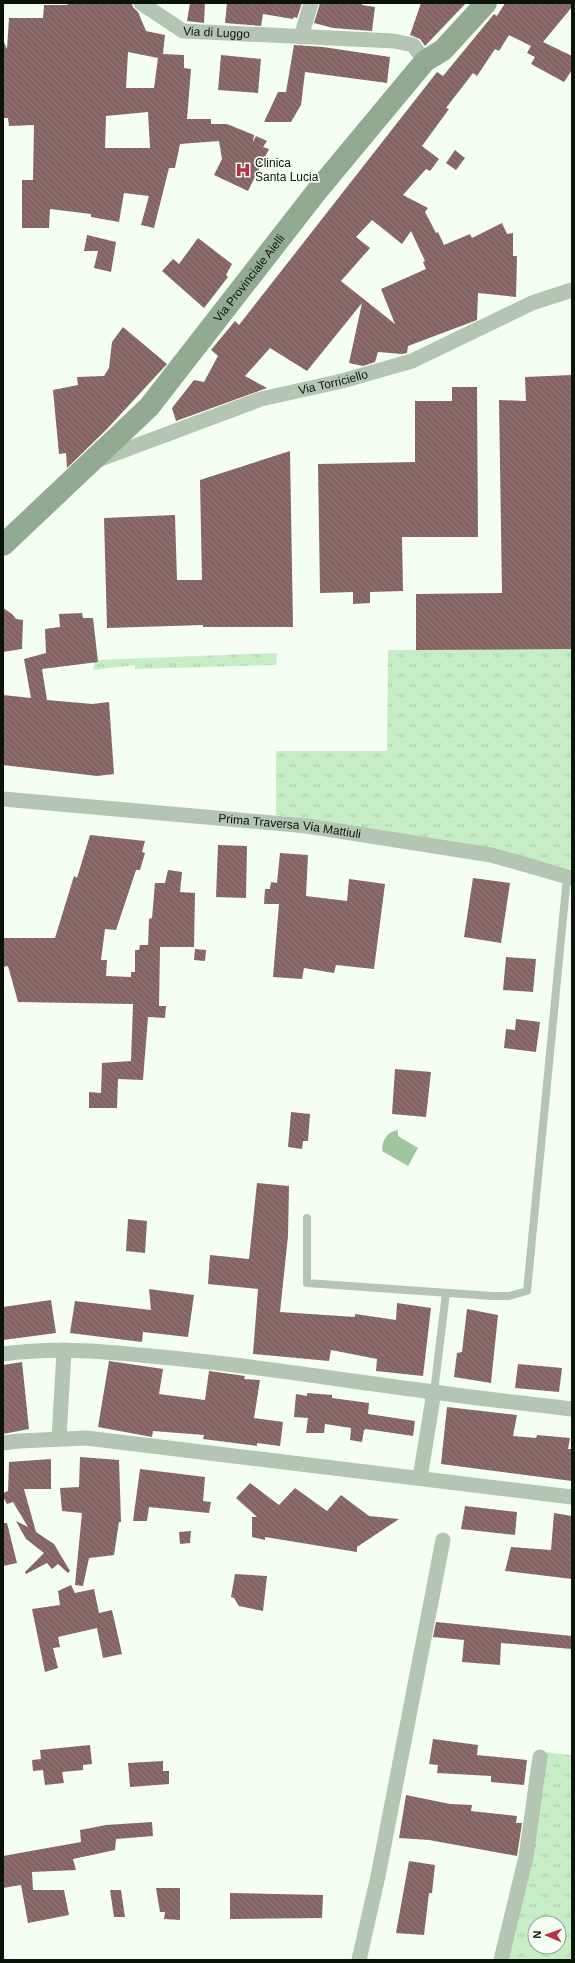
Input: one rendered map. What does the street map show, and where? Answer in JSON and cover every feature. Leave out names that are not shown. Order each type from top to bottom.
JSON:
[{"type":"street","name":"Via di Luggo","points":[[140,3],[183,31],[401,42],[413,45],[425,61]]},
{"type":"street","points":[[301,36],[311,3]]},
{"type":"street","name":"Via Provinciale Aielli","points":[[3,546],[149,407],[317,191],[425,61],[443,50],[486,3]]},
{"type":"street","name":"Via Torriciello","points":[[90,463],[261,399],[342,381],[412,361],[532,303],[572,290]]},
{"type":"street","name":"Prima Traversa Via Mattiuli","points":[[3,799],[307,826],[491,855],[569,877]]},
{"type":"street","points":[[3,1354],[29,1350],[99,1351],[251,1366],[434,1392],[572,1409]]},
{"type":"street","points":[[59,1439],[64,1350]]},
{"type":"street","points":[[420,1478],[434,1392]]},
{"type":"street","points":[[3,1443],[86,1438],[572,1497]]},
{"type":"street","points":[[359,1960],[378,1876],[443,1540]]},
{"type":"street","points":[[501,1960],[526,1857],[540,1757]]},
{"type":"lane","points":[[308,1218],[307,1283],[509,1296],[527,1291],[569,877]]},
{"type":"lane","points":[[434,1392],[446,1292]]},
{"type":"green space","points":[[572,648],[572,869],[439,839],[276,815],[276,751],[387,751],[388,650]]},
{"type":"green space","points":[[277,653],[276,665],[135,669],[135,665],[93,670],[95,660]]},
{"type":"green space","points":[[544,1752],[572,1755],[572,1960],[504,1960]]},
{"type":"shaded area","points":[[398,1130],[398,1136],[418,1148],[408,1166],[382,1151],[383,1143],[386,1137]]},
{"type":"building","points":[[69,3],[132,4],[138,12],[146,31],[165,35],[163,54],[184,55],[184,68],[191,69],[187,119],[211,119],[211,124],[227,124],[254,135],[253,142],[256,136],[267,141],[263,147],[269,149],[248,191],[214,175],[222,159],[219,141],[180,144],[175,168],[169,168],[154,228],[141,225],[149,196],[124,193],[119,222],[91,217],[91,214],[50,209],[49,228],[22,228],[22,180],[33,180],[34,125],[9,126],[8,118],[3,118],[3,40],[7,49],[9,18],[43,18],[44,5],[67,5]],"holes":[[[128,52],[158,58],[154,88],[126,88]],[[148,112],[150,148],[105,148],[106,116]]]},
{"type":"building","points":[[190,3],[205,3],[204,23],[187,21]]},
{"type":"building","points":[[227,3],[302,3],[297,18],[294,17],[293,19],[263,14],[261,26],[225,23]]},
{"type":"building","points":[[320,3],[362,3],[362,5],[375,7],[372,31],[333,28],[314,23]]},
{"type":"building","points":[[421,3],[466,3],[425,46],[420,39],[410,35]]},
{"type":"building","points":[[505,3],[572,3],[572,7],[543,42],[572,56],[572,70],[564,82],[531,64],[535,57],[527,53],[531,46],[509,35],[499,51],[495,49],[477,76],[473,73],[446,108],[449,109],[422,146],[439,159],[430,171],[426,169],[403,195],[428,208],[425,212],[436,233],[438,232],[444,245],[470,234],[472,238],[502,223],[507,234],[513,233],[513,256],[517,256],[516,297],[478,293],[477,320],[408,346],[407,353],[378,352],[375,362],[363,366],[349,363],[362,303],[307,371],[270,348],[245,376],[267,388],[176,421],[172,408],[194,380],[204,382],[218,356],[211,350],[235,321],[239,325],[437,72],[443,76],[494,14],[497,16]],"holes":[[[372,220],[402,244],[411,231],[425,261],[423,262],[426,269],[381,289],[395,324],[341,281],[370,248],[356,237]]]},
{"type":"building","points":[[294,45],[323,47],[390,57],[387,83],[305,72],[301,105],[291,122],[264,122],[278,92],[286,92]]},
{"type":"building","points":[[221,55],[261,59],[258,93],[218,90]]},
{"type":"building","points":[[455,150],[465,158],[456,170],[446,163]]},
{"type":"building","points":[[87,235],[116,242],[111,272],[94,268],[98,251],[84,251]]},
{"type":"building","points":[[198,238],[232,264],[226,275],[228,277],[204,308],[162,271],[173,259],[179,264]]},
{"type":"building","points":[[123,327],[167,364],[107,429],[67,468],[66,453],[59,454],[53,390],[78,385],[77,377],[104,376],[109,368],[112,342]]},
{"type":"building","points":[[572,375],[572,649],[416,650],[416,594],[502,593],[499,400],[526,401],[525,377]]},
{"type":"building","points":[[452,387],[477,387],[478,537],[402,537],[403,591],[370,592],[370,603],[353,604],[353,592],[320,593],[318,464],[415,462],[415,401],[452,401]]},
{"type":"building","points":[[290,451],[293,627],[203,627],[203,625],[107,628],[104,518],[175,515],[177,580],[202,580],[200,480]]},
{"type":"building","points":[[3,608],[12,614],[16,619],[23,620],[22,649],[3,652]]},
{"type":"building","points":[[82,613],[83,618],[93,618],[98,662],[42,669],[47,700],[92,704],[109,702],[114,774],[97,776],[3,765],[3,695],[31,698],[24,659],[46,653],[45,629],[60,627],[59,614]]},
{"type":"building","points":[[90,835],[145,841],[142,852],[145,853],[140,870],[136,870],[116,930],[105,929],[101,960],[107,960],[106,976],[131,977],[131,972],[135,972],[135,950],[139,950],[140,945],[148,945],[149,919],[152,918],[155,883],[165,883],[168,870],[182,872],[180,892],[195,893],[194,947],[160,947],[159,1006],[166,1006],[165,1018],[148,1017],[143,1080],[118,1079],[117,1108],[89,1108],[89,1092],[101,1093],[102,1063],[131,1061],[133,1004],[18,1002],[8,966],[3,967],[3,938],[55,938],[74,876],[77,878]]},
{"type":"building","points":[[218,845],[247,846],[246,898],[216,897]]},
{"type":"building","points":[[280,853],[308,855],[306,896],[347,901],[349,879],[385,884],[374,969],[336,965],[334,973],[304,968],[302,979],[273,977],[279,904],[264,904],[265,889],[270,889],[271,882],[277,883]]},
{"type":"building","points":[[473,878],[510,883],[501,943],[464,937]]},
{"type":"building","points":[[195,949],[206,950],[205,961],[194,960]]},
{"type":"building","points":[[506,957],[536,959],[533,992],[503,990]]},
{"type":"building","points":[[516,1019],[540,1022],[536,1052],[504,1048],[506,1029],[515,1030]]},
{"type":"building","points":[[395,1069],[431,1072],[426,1117],[392,1114]]},
{"type":"building","points":[[291,1112],[310,1114],[308,1141],[303,1141],[302,1149],[288,1147]]},
{"type":"building","points":[[257,1183],[289,1186],[288,1236],[280,1312],[355,1317],[355,1314],[396,1320],[397,1303],[431,1308],[423,1376],[376,1371],[377,1359],[331,1350],[329,1361],[253,1354],[258,1289],[208,1284],[210,1255],[249,1259]]},
{"type":"building","points":[[128,1219],[147,1221],[145,1253],[126,1251]]},
{"type":"building","points":[[149,1289],[194,1295],[188,1337],[143,1332],[142,1342],[70,1333],[75,1301],[151,1310]]},
{"type":"building","points":[[51,1300],[56,1333],[3,1340],[3,1307]]},
{"type":"building","points":[[467,1309],[498,1315],[491,1383],[454,1377],[457,1353],[462,1352]]},
{"type":"building","points":[[109,1361],[163,1369],[159,1394],[205,1400],[209,1371],[245,1376],[244,1379],[260,1380],[254,1418],[283,1422],[280,1446],[257,1443],[257,1446],[203,1439],[204,1435],[153,1431],[152,1437],[98,1427]]},
{"type":"building","points":[[22,1362],[29,1429],[3,1434],[3,1365]]},
{"type":"building","points":[[518,1364],[562,1368],[559,1392],[515,1388]]},
{"type":"building","points":[[307,1393],[332,1395],[332,1398],[369,1403],[368,1414],[415,1421],[413,1436],[366,1429],[364,1430],[362,1442],[350,1440],[351,1428],[325,1424],[324,1433],[306,1433],[308,1418],[294,1417],[296,1394],[307,1396]]},
{"type":"building","points":[[447,1407],[517,1415],[513,1436],[536,1438],[537,1435],[570,1438],[568,1449],[572,1449],[572,1481],[441,1464]]},
{"type":"building","points":[[80,1457],[119,1460],[121,1522],[119,1522],[114,1555],[89,1558],[83,1586],[75,1585],[82,1513],[62,1511],[60,1488],[79,1487]]},
{"type":"building","points":[[51,1459],[51,1489],[24,1489],[36,1532],[54,1544],[70,1571],[68,1573],[58,1564],[52,1569],[47,1563],[26,1574],[25,1572],[44,1553],[26,1539],[16,1521],[28,1527],[13,1502],[7,1504],[3,1497],[3,1493],[8,1491],[9,1462]]},
{"type":"building","points":[[140,1469],[205,1477],[203,1501],[211,1502],[209,1513],[149,1507],[147,1521],[133,1521]]},
{"type":"building","points":[[250,1483],[279,1505],[295,1488],[327,1511],[341,1495],[369,1516],[399,1519],[357,1547],[357,1552],[265,1537],[265,1540],[252,1537],[252,1517],[257,1517],[236,1498]]},
{"type":"building","points":[[465,1506],[517,1512],[515,1535],[461,1529]]},
{"type":"building","points":[[554,1513],[572,1516],[572,1579],[505,1571],[511,1547],[551,1550]]},
{"type":"building","points":[[3,1523],[7,1523],[17,1563],[3,1566]]},
{"type":"building","points":[[191,1531],[190,1543],[180,1544],[179,1532]]},
{"type":"building","points":[[235,1574],[267,1576],[263,1611],[239,1606],[234,1598],[231,1597]]},
{"type":"building","points":[[71,1585],[75,1593],[94,1589],[99,1613],[112,1610],[122,1654],[103,1658],[97,1628],[58,1637],[60,1647],[53,1648],[58,1668],[45,1672],[32,1609],[60,1605],[58,1591]]},
{"type":"building","points":[[436,1622],[572,1636],[572,1649],[501,1643],[500,1665],[462,1662],[464,1640],[433,1637]]},
{"type":"building","points":[[433,1739],[478,1745],[477,1755],[527,1760],[524,1785],[491,1782],[491,1776],[437,1773],[438,1765],[429,1764]]},
{"type":"building","points":[[90,1745],[92,1764],[83,1765],[83,1770],[62,1772],[64,1783],[45,1785],[43,1770],[33,1771],[32,1760],[41,1759],[40,1750]]},
{"type":"building","points":[[163,1761],[163,1771],[169,1771],[169,1784],[130,1787],[128,1763]]},
{"type":"building","points":[[406,1795],[450,1804],[472,1805],[471,1811],[517,1816],[516,1823],[522,1823],[517,1856],[429,1840],[399,1838]]},
{"type":"building","points":[[152,1822],[153,1836],[116,1839],[115,1850],[73,1859],[76,1870],[32,1872],[33,1890],[64,1890],[69,1915],[28,1923],[21,1885],[3,1888],[3,1856],[81,1842],[80,1830],[106,1825]]},
{"type":"building","points":[[409,1861],[435,1865],[432,1893],[429,1893],[424,1935],[396,1933]]},
{"type":"building","points":[[156,1888],[180,1888],[180,1920],[164,1919],[165,1912],[160,1912]]},
{"type":"building","points":[[110,1890],[121,1890],[125,1917],[114,1917]]},
{"type":"building","points":[[230,1893],[323,1895],[322,1918],[230,1919]]},
{"type":"place","name":"Clinica Santa Lucia","points":[[243,170]]}]
